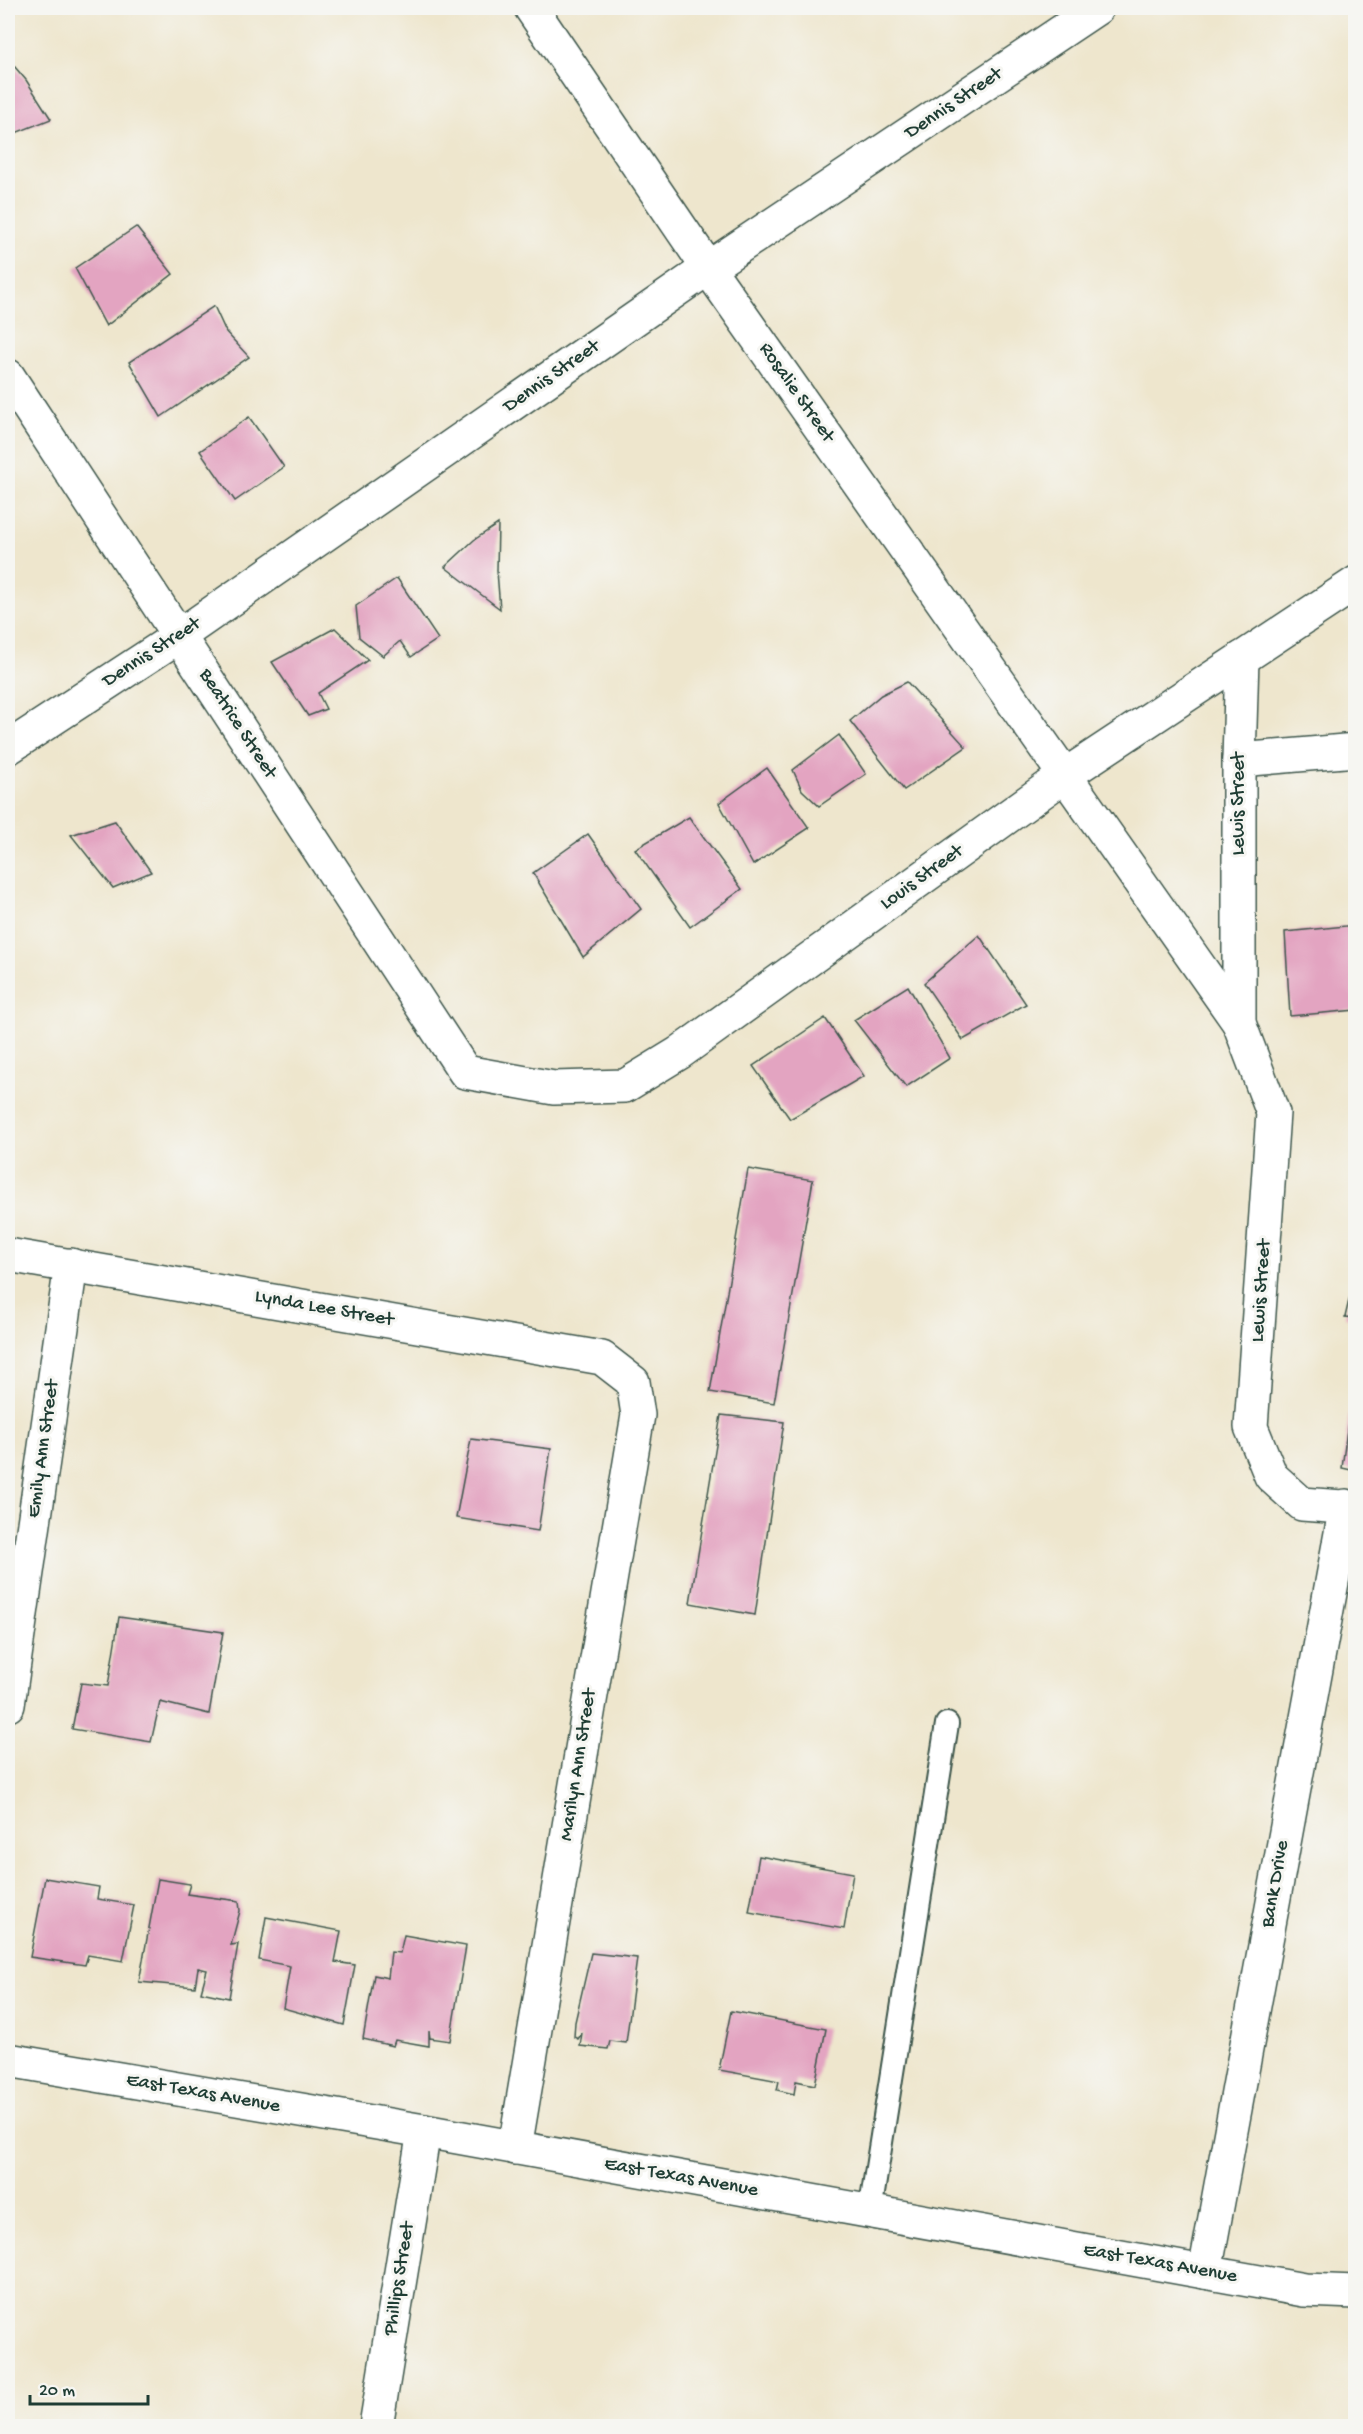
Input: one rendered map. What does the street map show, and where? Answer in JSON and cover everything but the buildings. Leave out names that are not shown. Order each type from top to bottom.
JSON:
[{"type":"street","name":"Rosalie Street","points":[[531,8],[708,268],[1064,776]]},
{"type":"street","name":"Dennis Street","points":[[8,748],[179,636],[708,268],[1097,8]]},
{"type":"street","name":"Beatrice Street","points":[[8,376],[465,1072]]},
{"type":"street","name":"Louis Street","points":[[465,1072],[554,1088],[625,1086],[679,1053],[1064,776],[1356,583]]},
{"type":"street","name":"Lewis Street","points":[[1239,1023],[1239,760],[1242,658]]},
{"type":"street","points":[[1239,760],[1356,750]]},
{"type":"street","name":"Lewis Street","points":[[1064,776],[1239,1023],[1273,1113],[1251,1427],[1271,1476],[1302,1504],[1351,1507]]},
{"type":"street","name":"Lynda Lee Street","points":[[8,1255],[602,1358],[633,1382]]},
{"type":"street","name":"Emily Ann Street","points":[[8,1705],[70,1265]]},
{"type":"street","name":"Marilyn Ann Street","points":[[515,2148],[638,1415],[633,1382]]},
{"type":"street","name":"Bank Drive","points":[[1205,2272],[1351,1507]]},
{"type":"street","name":"East Texas Avenue","points":[[8,2060],[424,2131],[1304,2290],[1356,2292]]},
{"type":"street","name":"Phillips Street","points":[[376,2427],[424,2131]]},
{"type":"lane","points":[[870,2212],[947,1724]]}]
